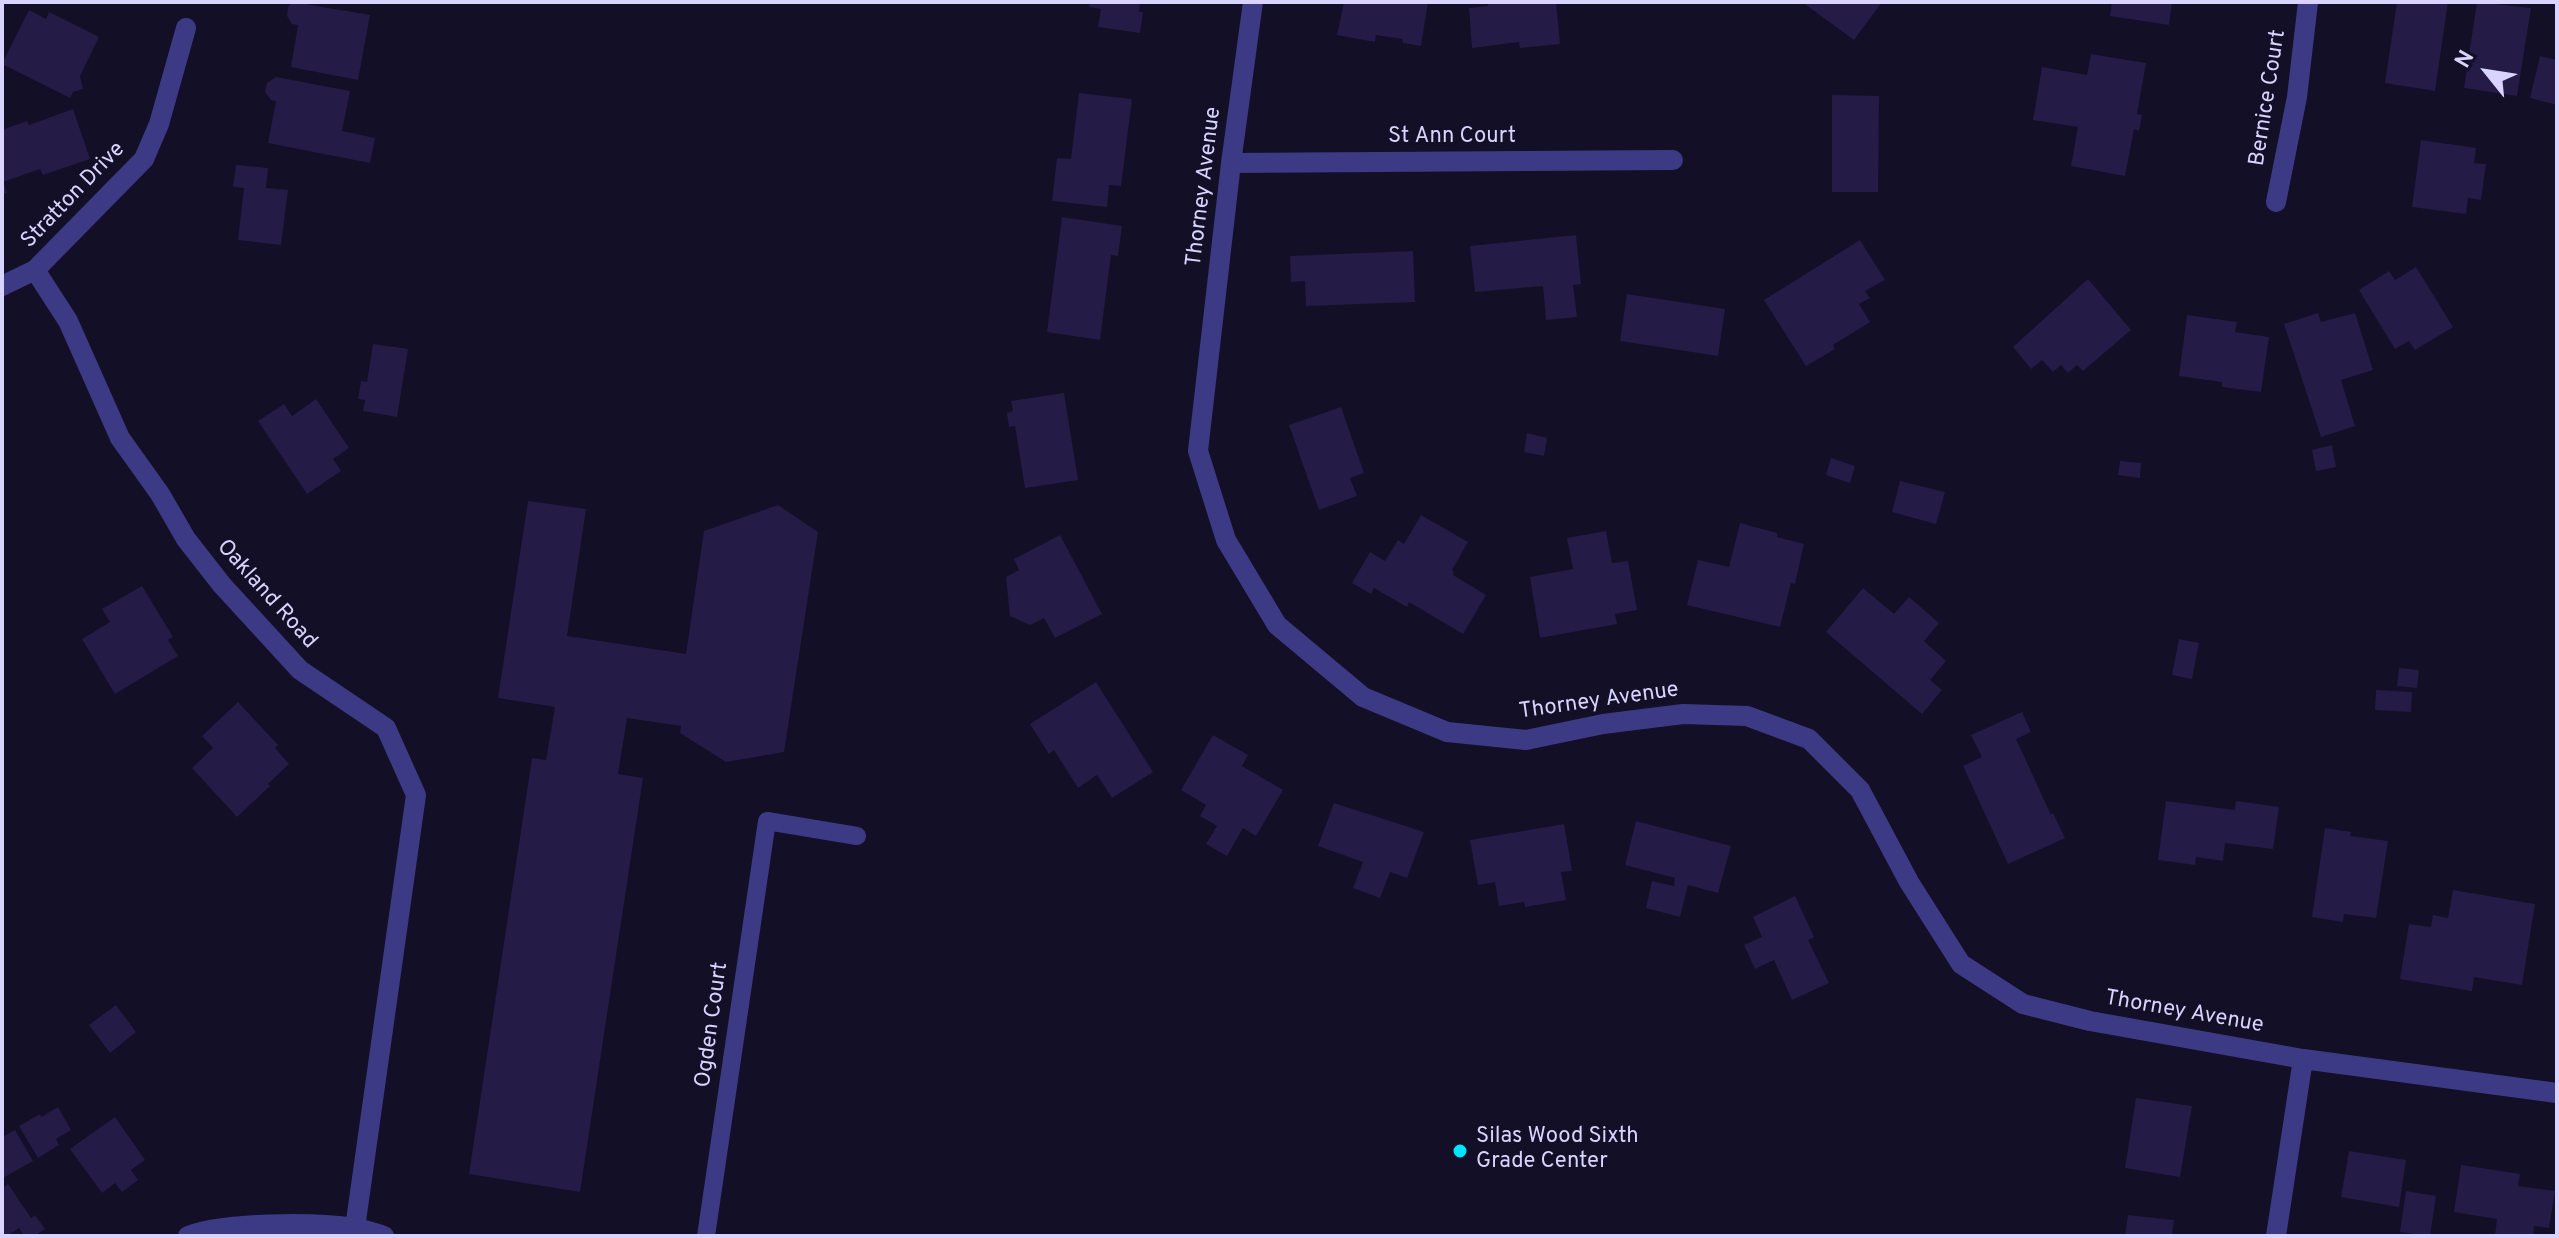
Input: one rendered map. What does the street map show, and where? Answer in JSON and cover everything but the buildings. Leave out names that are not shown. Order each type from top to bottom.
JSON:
[{"type":"street","name":"Thorney Avenue","points":[[1253,2],[1198,451],[1226,540],[1277,625],[1363,697],[1447,732],[1526,740],[1603,724],[1683,714],[1747,716],[1809,739],[1860,790],[1909,882],[1961,964],[2023,1004],[2090,1021],[2303,1059],[2557,1093]]},
{"type":"street","name":"Bernice Court","points":[[2276,202],[2297,97],[2308,2]]},
{"type":"street","name":"Stratton Drive","points":[[2,286],[35,270],[144,159],[159,124],[186,28]]},
{"type":"street","name":"St Ann Court","points":[[1231,163],[1673,160]]},
{"type":"street","name":"Oakland Road","points":[[35,270],[68,321],[120,438],[160,494],[186,539],[222,585],[300,670],[386,728],[416,795],[355,1228]]},
{"type":"street","points":[[2276,1236],[2303,1059]]},
{"type":"street","points":[[188,1236],[198,1232],[260,1225],[355,1228],[384,1236]]},
{"type":"lane","name":"Ogden Court","points":[[706,1236],[767,821],[857,836]]},
{"type":"place","name":"Silas Wood Sixth Grade Center","points":[[1460,1151]]}]
